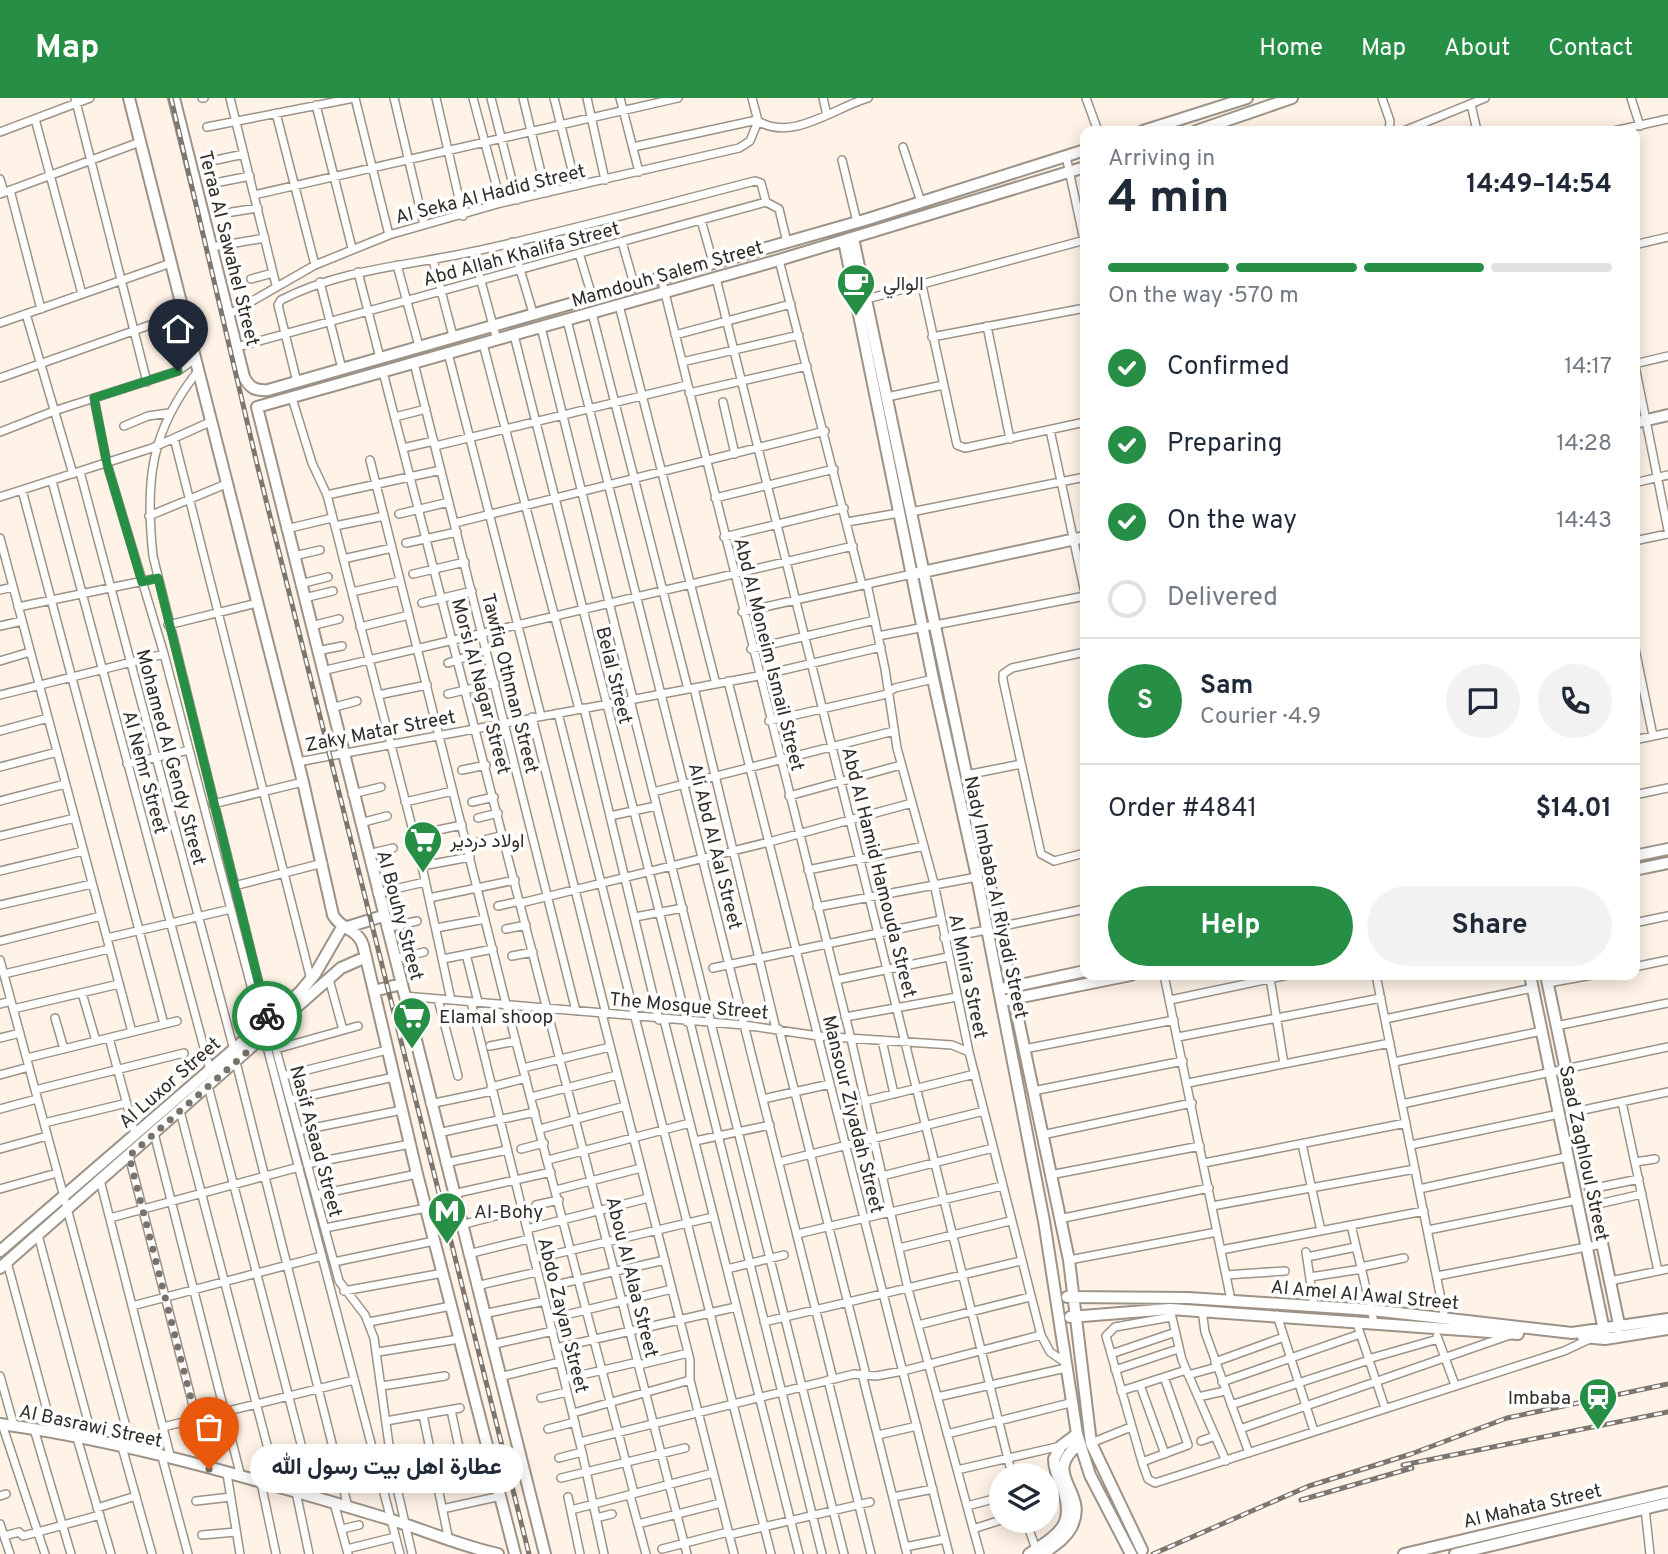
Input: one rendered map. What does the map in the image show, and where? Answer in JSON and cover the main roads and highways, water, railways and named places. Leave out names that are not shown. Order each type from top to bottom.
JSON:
[{"type":"main road","points":[[129,98],[303,782],[333,915],[344,927],[360,936],[366,957],[417,1174],[515,1554]]},
{"type":"main road","name":"Teraa Al Sawahel Street","points":[[174,98],[248,386],[257,391],[268,390]]},
{"type":"main road","points":[[1156,126],[1220,102],[1247,98]]},
{"type":"main road","points":[[1211,126],[1292,98]]},
{"type":"main road","name":"Mamdouh Salem Street","points":[[268,390],[858,222],[1080,152]]},
{"type":"main road","name":"Mamdouh Salem Street","points":[[257,407],[779,260],[1080,169]]},
{"type":"main road","points":[[937,197],[941,212]]},
{"type":"main road","name":"Nady Imbaba Al Riyadi Street","points":[[849,239],[917,573],[966,775],[993,928],[1001,1001],[1058,1297],[1070,1403],[1090,1475],[1130,1554]]},
{"type":"main road","name":"Nady Imbaba Al Riyadi Street","points":[[861,300],[887,397],[905,512]]},
{"type":"main road","name":"Al Bouhy Street","points":[[257,407],[367,854],[545,1554]]},
{"type":"main road","points":[[1640,421],[1668,415]]},
{"type":"main road","points":[[917,573],[1080,538]]},
{"type":"main road","name":"Nady Imbaba Al Riyadi Street","points":[[929,627],[933,679],[977,877],[1011,986],[1069,1260],[1086,1421],[1091,1443],[1143,1550]]},
{"type":"main road","points":[[1640,855],[1668,849]]},
{"type":"main road","points":[[1640,869],[1668,863]]},
{"type":"main road","points":[[344,927],[383,916]]},
{"type":"main road","name":"Al Luxor Street","points":[[4,1265],[236,1062],[311,980],[333,938],[344,927]]},
{"type":"main road","name":"Al Luxor Street","points":[[0,1251],[209,1070],[266,1029],[350,962],[366,957]]},
{"type":"main road","points":[[999,989],[1080,972]]},
{"type":"main road","points":[[1001,1001],[1107,980]]},
{"type":"main road","name":"Saad Zaghloul Street","points":[[1531,980],[1604,1334]]},
{"type":"main road","name":"Saad Zaghloul Street","points":[[1547,980],[1621,1332]]},
{"type":"main road","points":[[374,991],[401,984]]},
{"type":"main road","name":"Al Amel Al Awal Street","points":[[1058,1297],[1231,1300],[1372,1310],[1518,1331],[1592,1338],[1604,1334]]},
{"type":"main road","name":"Al Amel Al Awal Street","points":[[1060,1318],[1202,1310],[1572,1334],[1668,1329]]},
{"type":"main road","name":"Al Amel Al Awal Street","points":[[1621,1332],[1668,1319]]},
{"type":"main road","name":"Al Basrawi Street","points":[[1,1424],[127,1448],[261,1482],[404,1524],[462,1550],[492,1553]]},
{"type":"main road","points":[[1036,1552],[1060,1531],[1066,1521],[1068,1504],[1054,1464],[1061,1446],[1078,1439]]},
{"type":"main road","points":[[1036,1552],[1066,1536],[1075,1520],[1075,1501],[1062,1466],[1067,1453],[1078,1439]]},
{"type":"main road","name":"Al Mahata Street","points":[[1455,1554],[1668,1492]]},
{"type":"main road","name":"Al Mahata Street","points":[[1404,1554],[1597,1514],[1668,1503]]},
{"type":"railway","points":[[171,98],[257,464],[529,1554]]},
{"type":"railway","points":[[1153,1554],[1309,1486],[1411,1454],[1507,1418],[1668,1384]]},
{"type":"railway","points":[[1403,1465],[1668,1412]]},
{"type":"railway","points":[[1301,1500],[1412,1468]]},
{"type":"place","name":"الوالي","points":[[856,317]]},
{"type":"place","name":"اولاد دردير","points":[[423,874]]},
{"type":"place","name":"Elamal shoop","points":[[412,1050]]},
{"type":"place","name":"Al-Bohy","points":[[447,1245]]},
{"type":"place","name":"Imbaba","points":[[1598,1431]]},
{"type":"place","name":"عطارة اهل بيت رسول الله","points":[[209,1469]]}]
